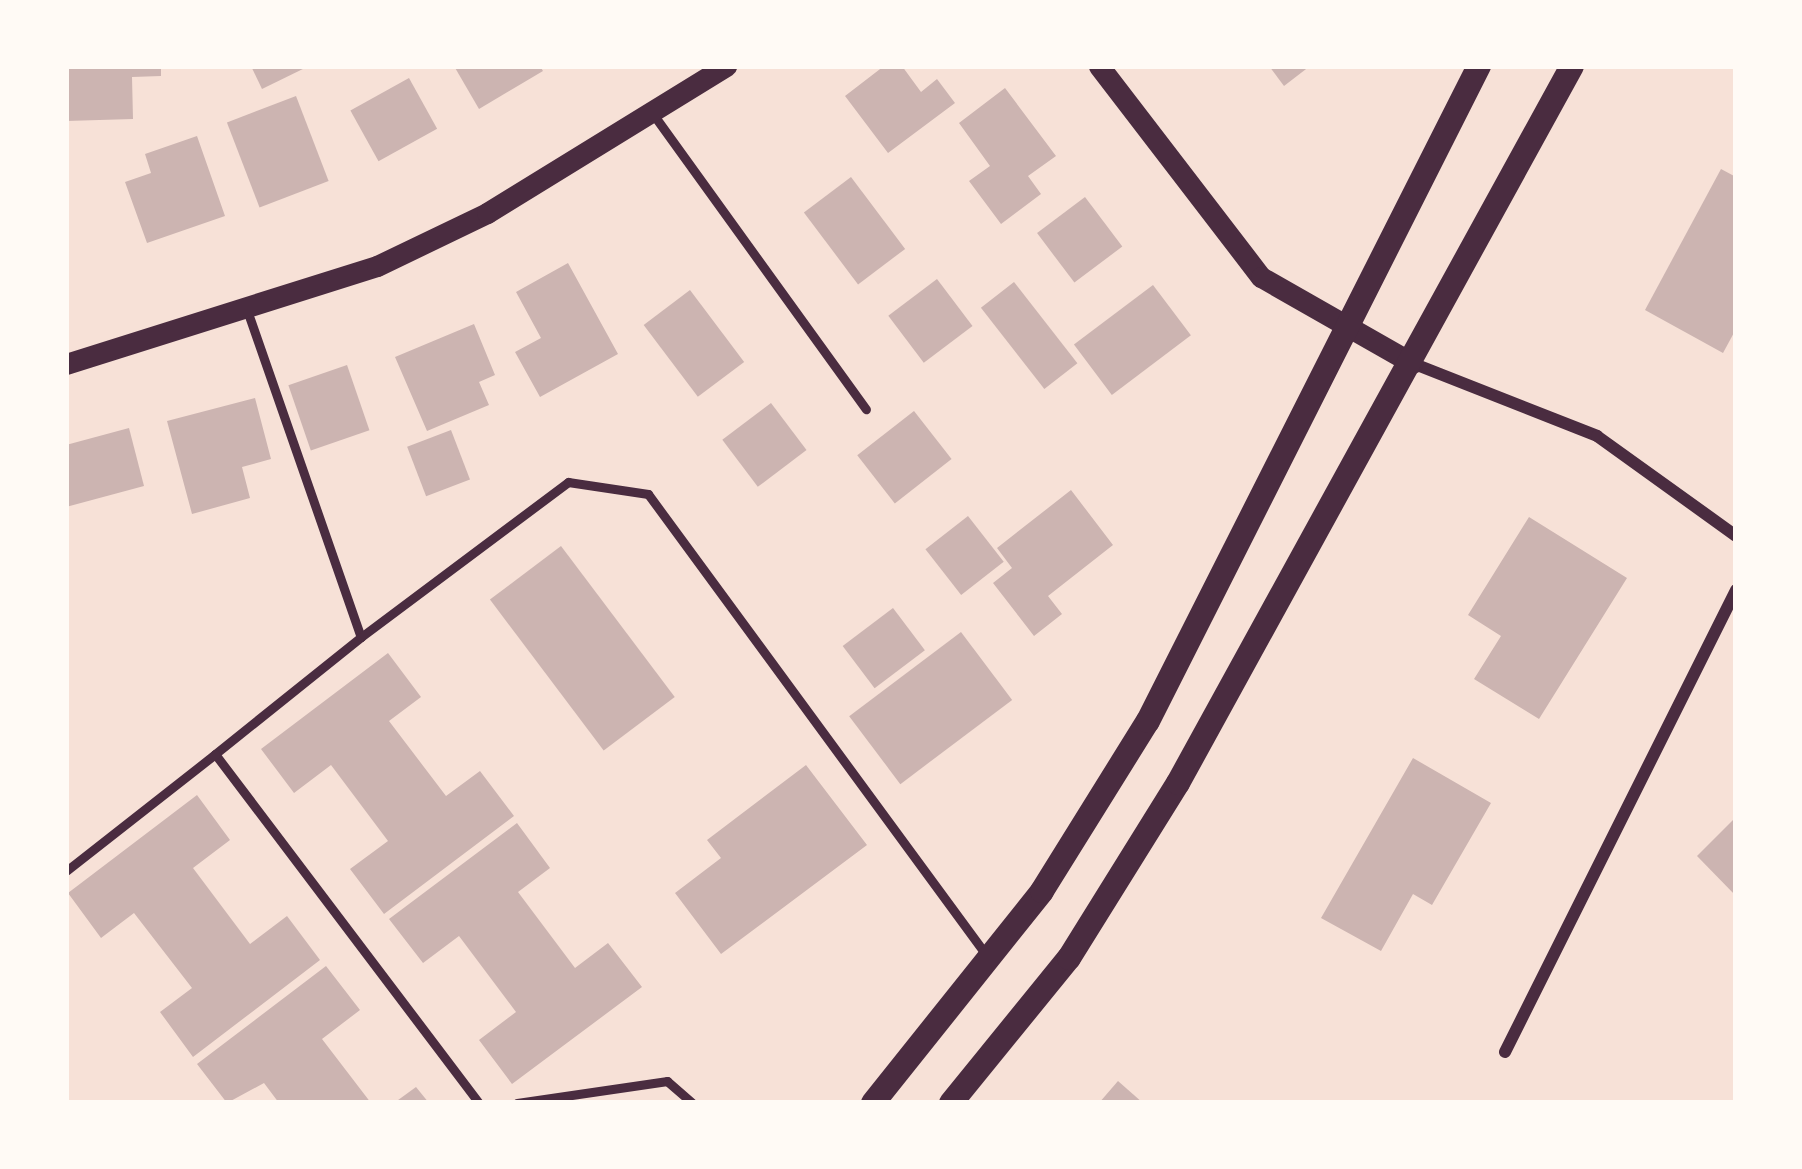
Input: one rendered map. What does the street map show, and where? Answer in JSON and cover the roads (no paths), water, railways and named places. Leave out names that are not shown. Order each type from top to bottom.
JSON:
[{"type":"main road","points":[[873,1103],[991,961],[1148,722],[1339,326],[1479,66]]},
{"type":"main road","points":[[951,1103],[1093,919],[1412,363],[1572,66]]},
{"type":"street","points":[[66,364],[248,313],[487,213],[726,66]]},
{"type":"street","points":[[1099,66],[1261,277],[1339,326],[1412,363],[1597,436],[1736,536]]},
{"type":"street","points":[[1505,1052],[1736,590]]},
{"type":"lane","points":[[653,114],[866,409]]},
{"type":"lane","points":[[248,313],[361,638]]},
{"type":"lane","points":[[66,871],[568,482],[648,494],[991,961]]},
{"type":"lane","points":[[215,754],[479,1103]]},
{"type":"lane","points":[[517,1103],[667,1081],[692,1103]]}]
